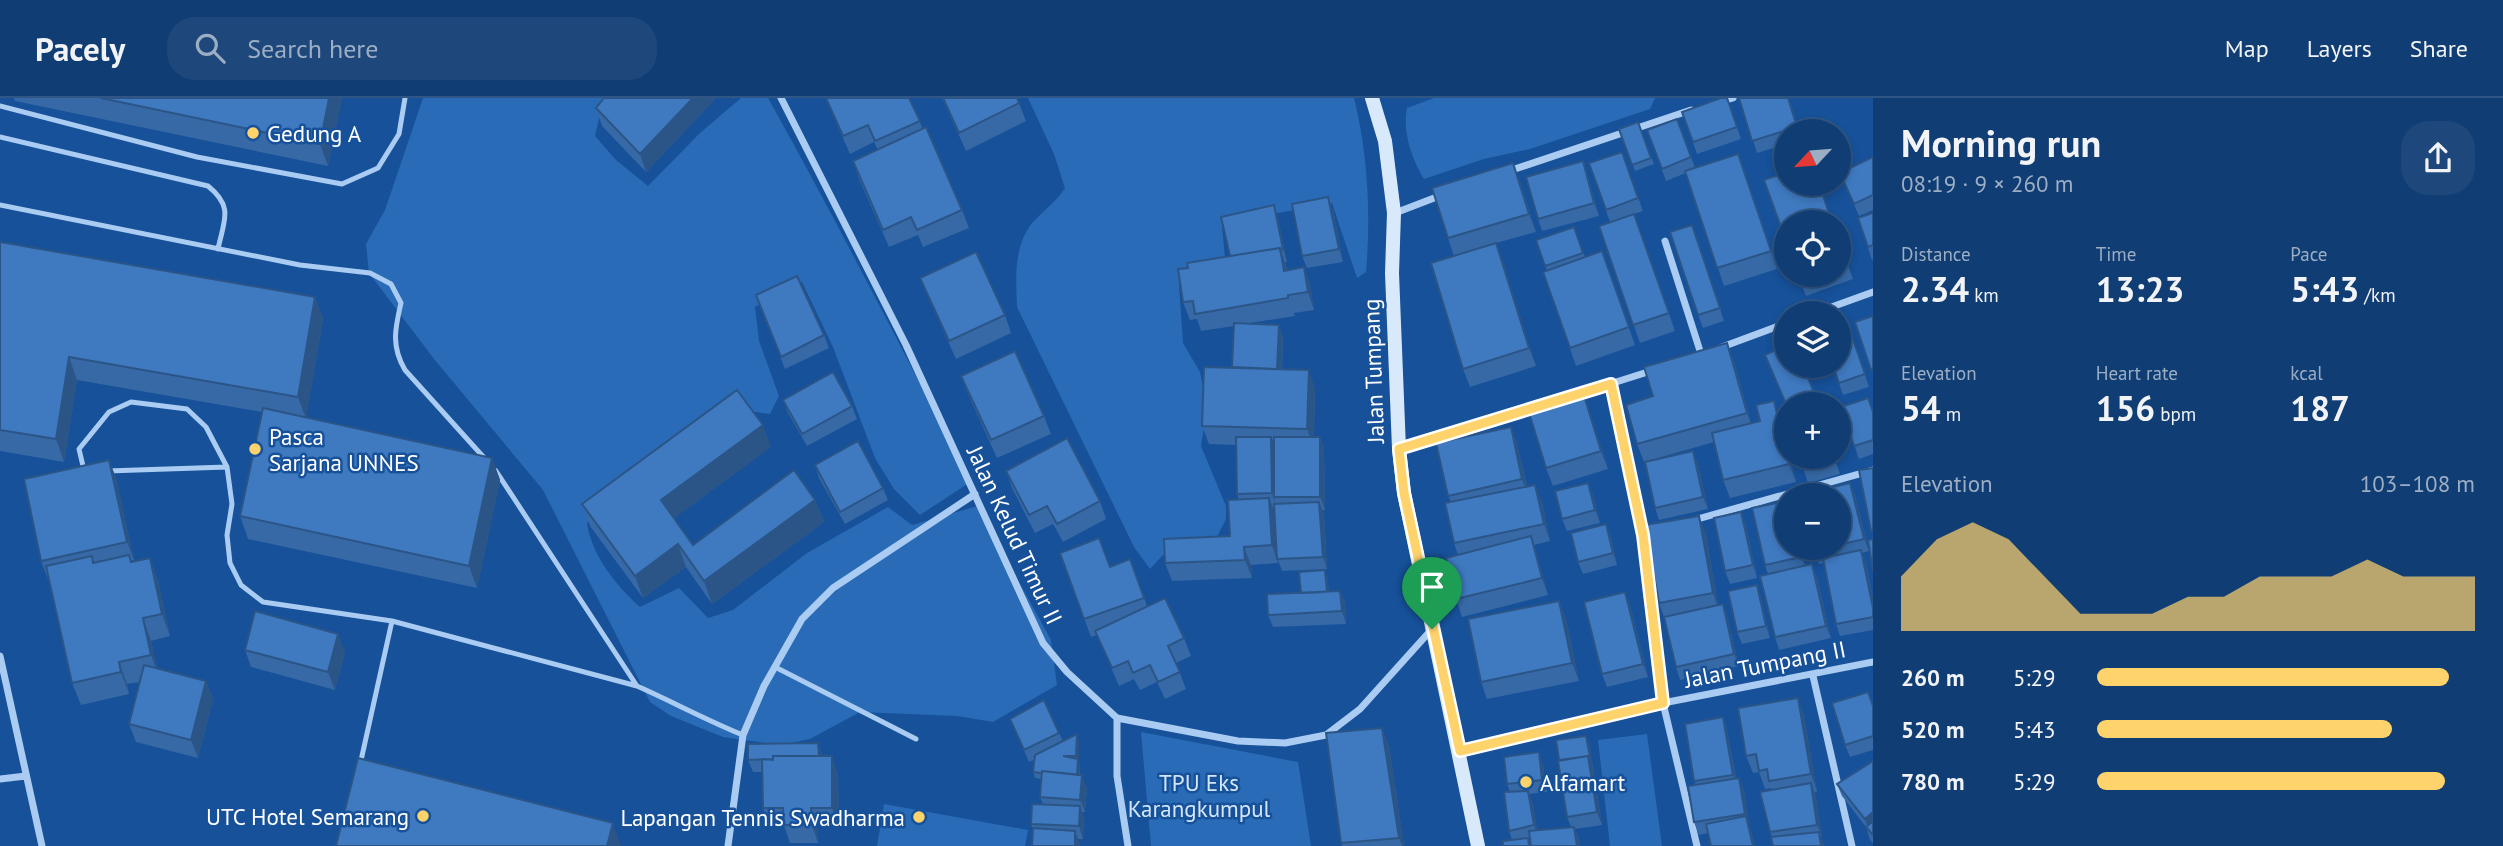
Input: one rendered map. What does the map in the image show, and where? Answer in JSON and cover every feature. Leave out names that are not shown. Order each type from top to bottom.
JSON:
[{"type":"main road","name":"Jalan Tumpang","points":[[1372,98],[1385,141],[1394,213],[1392,273],[1399,449],[1404,493],[1478,846]]},
{"type":"street","name":"Jalan Kelud Timur II","points":[[781,98],[906,345],[1019,597],[1043,643],[1067,672],[1117,719]]},
{"type":"street","points":[[1707,106],[1733,98]]},
{"type":"street","points":[[1498,175],[1695,109]]},
{"type":"street","points":[[1394,213],[1446,193]]},
{"type":"street","points":[[1665,241],[1701,354]]},
{"type":"street","points":[[1848,301],[1873,292]]},
{"type":"street","points":[[1688,359],[1774,328]]},
{"type":"street","points":[[1561,399],[1662,367]]},
{"type":"street","points":[[1611,384],[1643,535],[1663,703],[1697,846]]},
{"type":"street","points":[[1399,449],[1548,403]]},
{"type":"street","points":[[1681,524],[1873,470]]},
{"type":"street","points":[[728,846],[743,735],[775,667],[802,619],[833,588],[975,494]]},
{"type":"street","points":[[1643,535],[1655,531]]},
{"type":"street","points":[[1128,846],[1117,776],[1117,719],[1238,741],[1285,743],[1326,735],[1360,709],[1432,629]]},
{"type":"street","points":[[0,656],[42,846]]},
{"type":"street","name":"Jalan Tumpang II","points":[[1460,751],[1663,703],[1813,676],[1873,662]]},
{"type":"street","points":[[1813,676],[1852,846]]},
{"type":"street","points":[[0,779],[26,776]]},
{"type":"lane","points":[[0,106],[197,157],[342,184],[378,168],[399,134],[405,98]]},
{"type":"lane","points":[[0,138],[208,186],[222,197],[226,208],[218,249]]},
{"type":"lane","points":[[0,205],[300,265],[370,273],[391,284],[401,303],[394,337],[396,355],[405,370],[493,467],[637,686]]},
{"type":"lane","points":[[227,467],[94,471],[83,466],[79,449],[109,412],[131,401],[187,409],[206,427],[227,467],[232,504],[227,535],[230,563],[241,585],[263,601],[286,607],[392,621],[637,686],[671,701],[692,715],[743,735]]},
{"type":"lane","points":[[359,766],[392,621]]},
{"type":"lane","points":[[775,667],[916,738]]},
{"type":"green space","points":[[423,98],[604,98],[595,136],[616,160],[648,186],[700,133],[741,98],[768,98],[972,481],[920,515],[894,489],[875,458],[833,347],[802,282],[755,307],[759,341],[779,396],[770,414],[734,409],[591,515],[587,524],[594,548],[614,579],[640,607],[679,588],[708,618],[733,610],[807,553],[888,507],[912,525],[981,505],[1051,640],[1057,685],[993,722],[957,716],[860,712],[810,739],[781,745],[723,737],[671,716],[650,702],[543,490],[434,359],[369,273],[366,244],[385,210]]},
{"type":"green space","points":[[1028,98],[1354,98],[1367,185],[1366,272],[1357,278],[1332,203],[1229,222],[1222,226],[1226,269],[1187,278],[1179,284],[1183,343],[1200,372],[1203,387],[1204,427],[1201,446],[1226,506],[1226,519],[1216,539],[1163,555],[1150,569],[1134,547],[1017,307],[1017,264],[1026,233],[1065,188],[1054,154]]},
{"type":"green space","points":[[1434,98],[1655,98],[1650,109],[1530,149],[1484,159],[1424,179],[1409,145],[1407,108]]},
{"type":"green space","name":"TPU Eks Karangkumpul","points":[[1141,732],[1298,762],[1311,846],[1151,846]]},
{"type":"green space","points":[[1647,734],[1662,846],[1610,846],[1598,740]]},
{"type":"green space","name":"Lapangan Tennis Swadharma","points":[[884,804],[1028,830],[1025,846],[877,846]]},
{"type":"building","points":[[101,98],[329,98],[320,144]]},
{"type":"building","points":[[604,98],[693,98],[640,154],[596,108]]},
{"type":"building","points":[[826,98],[909,98],[920,121],[875,141],[868,125],[843,136]]},
{"type":"building","points":[[943,98],[1017,98],[1019,103],[959,133]]},
{"type":"building","points":[[1727,98],[1737,127],[1693,142],[1682,112]]},
{"type":"building","points":[[1739,98],[1788,98],[1795,119],[1774,119],[1774,134],[1752,141]]},
{"type":"building","points":[[1677,119],[1691,157],[1662,169],[1647,130]]},
{"type":"building","points":[[1638,122],[1651,158],[1632,165],[1619,129]]},
{"type":"building","points":[[926,127],[962,210],[917,230],[911,217],[883,230],[853,161]]},
{"type":"building","points":[[1622,152],[1638,198],[1606,210],[1589,163]]},
{"type":"building","points":[[1738,154],[1771,251],[1717,268],[1685,171]]},
{"type":"building","points":[[1873,157],[1873,195],[1854,204],[1850,196],[1852,167]]},
{"type":"building","points":[[1583,161],[1594,203],[1538,219],[1526,177]]},
{"type":"building","points":[[1513,163],[1529,214],[1448,238],[1432,188]]},
{"type":"building","points":[[1774,177],[1774,196],[1823,196],[1828,210],[1775,210],[1764,180]]},
{"type":"building","points":[[1328,197],[1339,249],[1302,256],[1292,204]]},
{"type":"building","points":[[1274,205],[1283,249],[1230,256],[1221,217]]},
{"type":"building","points":[[1873,213],[1873,245],[1868,247],[1858,218]]},
{"type":"building","points":[[1634,214],[1669,313],[1633,325],[1599,226]]},
{"type":"building","points":[[1692,225],[1720,308],[1698,315],[1670,232]]},
{"type":"building","points":[[1574,227],[1583,253],[1545,266],[1536,240]]},
{"type":"building","points":[[0,242],[315,297],[298,397],[69,357],[56,439],[0,430]]},
{"type":"building","points":[[1496,243],[1529,348],[1463,369],[1431,263]]},
{"type":"building","points":[[1280,248],[1284,271],[1304,267],[1308,292],[1195,314],[1193,301],[1183,302],[1178,269],[1188,268],[1187,263]]},
{"type":"building","points":[[1602,251],[1629,327],[1570,348],[1543,272]]},
{"type":"building","points":[[976,252],[1005,315],[949,341],[920,278]]},
{"type":"building","points":[[797,276],[824,335],[781,357],[756,295]]},
{"type":"building","points":[[1873,316],[1873,369],[1871,370],[1855,322]]},
{"type":"building","points":[[1234,323],[1279,325],[1277,369],[1232,367]]},
{"type":"building","points":[[1851,334],[1865,374],[1839,383],[1837,378],[1851,378]]},
{"type":"building","points":[[1727,343],[1747,413],[1637,444],[1626,405],[1653,396],[1644,367]]},
{"type":"building","points":[[1015,351],[1044,416],[991,440],[961,376]]},
{"type":"building","points":[[1774,351],[1774,376],[1765,355]]},
{"type":"building","points":[[1204,367],[1309,370],[1307,429],[1202,426]]},
{"type":"building","points":[[833,372],[852,406],[802,434],[783,400]]},
{"type":"building","points":[[1775,378],[1808,378],[1814,392],[1781,392]]},
{"type":"building","points":[[1582,389],[1601,451],[1546,468],[1527,406]]},
{"type":"building","points":[[737,390],[763,425],[661,500],[693,545],[794,470],[815,500],[704,581],[678,544],[635,576],[582,504]]},
{"type":"building","points":[[1868,398],[1873,412],[1873,440],[1854,446],[1851,437],[1851,404]]},
{"type":"building","points":[[1774,401],[1774,468],[1723,480],[1712,433],[1760,421],[1756,405]]},
{"type":"building","points":[[263,408],[492,458],[469,566],[240,516]]},
{"type":"building","points":[[1511,427],[1522,479],[1448,496],[1436,443]]},
{"type":"building","points":[[1236,437],[1271,437],[1272,493],[1237,494]]},
{"type":"building","points":[[1274,437],[1320,437],[1320,497],[1274,497]]},
{"type":"building","points":[[1067,438],[1100,501],[1057,524],[1047,506],[1029,515],[1006,471]]},
{"type":"building","points":[[858,441],[883,488],[840,512],[815,465]]},
{"type":"building","points":[[1693,451],[1703,497],[1655,508],[1645,462]]},
{"type":"building","points":[[109,460],[127,542],[41,561],[24,479]]},
{"type":"building","points":[[1873,468],[1873,530],[1871,531],[1859,470]]},
{"type":"building","points":[[1588,483],[1595,510],[1562,519],[1555,491]]},
{"type":"building","points":[[1535,485],[1544,524],[1454,543],[1445,503]]},
{"type":"building","points":[[1851,487],[1864,539],[1851,542]]},
{"type":"building","points":[[1269,498],[1272,545],[1244,547],[1245,560],[1165,563],[1164,539],[1230,536],[1228,500]]},
{"type":"building","points":[[1319,502],[1323,557],[1277,559],[1274,504]]},
{"type":"building","points":[[1774,504],[1774,560],[1788,560],[1765,565],[1752,508]]},
{"type":"building","points":[[1741,512],[1753,565],[1725,571],[1714,518]]},
{"type":"building","points":[[1699,516],[1713,593],[1659,603],[1645,525]]},
{"type":"building","points":[[1606,524],[1613,553],[1578,562],[1571,533]]},
{"type":"building","points":[[1531,536],[1542,578],[1456,599],[1446,558]]},
{"type":"building","points":[[1099,538],[1110,567],[1130,559],[1144,598],[1084,619],[1060,553]]},
{"type":"building","points":[[1873,539],[1873,572],[1868,540]]},
{"type":"building","points":[[1861,550],[1873,617],[1836,624],[1823,560],[1851,560],[1851,552]]},
{"type":"building","points":[[129,555],[131,562],[150,558],[162,614],[143,618],[151,655],[119,662],[121,672],[72,683],[46,566],[92,556],[93,563]]},
{"type":"building","points":[[1812,564],[1826,626],[1775,637],[1760,576]]},
{"type":"building","points":[[1325,570],[1327,592],[1301,593],[1299,572]]},
{"type":"building","points":[[1757,585],[1766,626],[1737,632],[1728,591]]},
{"type":"building","points":[[1340,591],[1342,611],[1268,615],[1267,594]]},
{"type":"building","points":[[1625,592],[1643,664],[1602,674],[1584,602]]},
{"type":"building","points":[[1165,598],[1184,638],[1168,646],[1180,672],[1158,682],[1150,665],[1133,673],[1128,661],[1112,668],[1095,631]]},
{"type":"building","points":[[1559,601],[1572,663],[1481,682],[1468,619]]},
{"type":"building","points":[[1723,604],[1734,654],[1676,667],[1664,617]]},
{"type":"building","points":[[255,611],[338,634],[328,672],[245,650]]},
{"type":"building","points":[[144,665],[206,681],[191,740],[129,724]]},
{"type":"building","points":[[1868,692],[1873,706],[1873,736],[1845,745],[1832,703]]},
{"type":"building","points":[[1798,698],[1811,774],[1769,781],[1767,769],[1759,771],[1756,754],[1746,756],[1738,708]]},
{"type":"building","points":[[1044,700],[1059,733],[1024,750],[1010,719]]},
{"type":"building","points":[[1723,717],[1733,775],[1694,781],[1685,724]]},
{"type":"building","points":[[1382,728],[1399,838],[1341,843],[1326,733]]},
{"type":"building","points":[[1077,734],[1076,756],[1063,756],[1078,759],[1077,775],[1033,772],[1035,755]]},
{"type":"building","points":[[1586,736],[1591,762],[1588,756],[1559,760],[1556,740]]},
{"type":"building","points":[[818,743],[819,756],[773,756],[773,759],[748,760],[748,744]]},
{"type":"building","points":[[1539,752],[1542,780],[1507,784],[1504,757]]},
{"type":"building","points":[[773,756],[832,756],[832,808],[811,808],[812,825],[784,825],[783,808],[763,808],[762,759],[773,760]]},
{"type":"building","points":[[1588,756],[1597,812],[1567,817],[1558,761]]},
{"type":"building","points":[[358,758],[613,823],[607,846],[336,846]]},
{"type":"building","points":[[1873,761],[1873,812],[1865,819],[1837,784]]},
{"type":"building","points":[[1042,771],[1082,775],[1080,800],[1040,797]]},
{"type":"building","points":[[1739,778],[1745,814],[1694,822],[1688,786]]},
{"type":"building","points":[[1811,783],[1817,825],[1770,832],[1760,792]]},
{"type":"building","points":[[1528,791],[1534,825],[1509,831],[1504,792]]},
{"type":"building","points":[[1032,804],[1080,806],[1079,826],[1031,824]]},
{"type":"building","points":[[1746,816],[1753,846],[1711,846],[1706,824]]},
{"type":"building","points":[[1873,821],[1873,835],[1866,827]]},
{"type":"building","points":[[1574,827],[1577,846],[1531,846],[1529,831]]},
{"type":"building","points":[[1033,828],[1075,831],[1075,846],[1032,846]]},
{"type":"building","points":[[1819,832],[1821,846],[1773,846],[1771,837]]},
{"type":"building","points":[[1528,838],[1529,846],[1503,846],[1503,841]]},
{"type":"place","name":"Gedung A","points":[[253,133]]},
{"type":"place","name":"Pasca Sarjana UNNES","points":[[255,449]]},
{"type":"place","name":"Alfamart","points":[[1526,782]]},
{"type":"place","name":"UTC Hotel Semarang","points":[[423,816]]},
{"type":"place","name":"Lapangan Tennis Swadharma","points":[[919,817]]},
{"type":"route","points":[[1611,384],[1643,535],[1663,703],[1460,751],[1432,629],[1404,493],[1399,449],[1611,384]]}]
